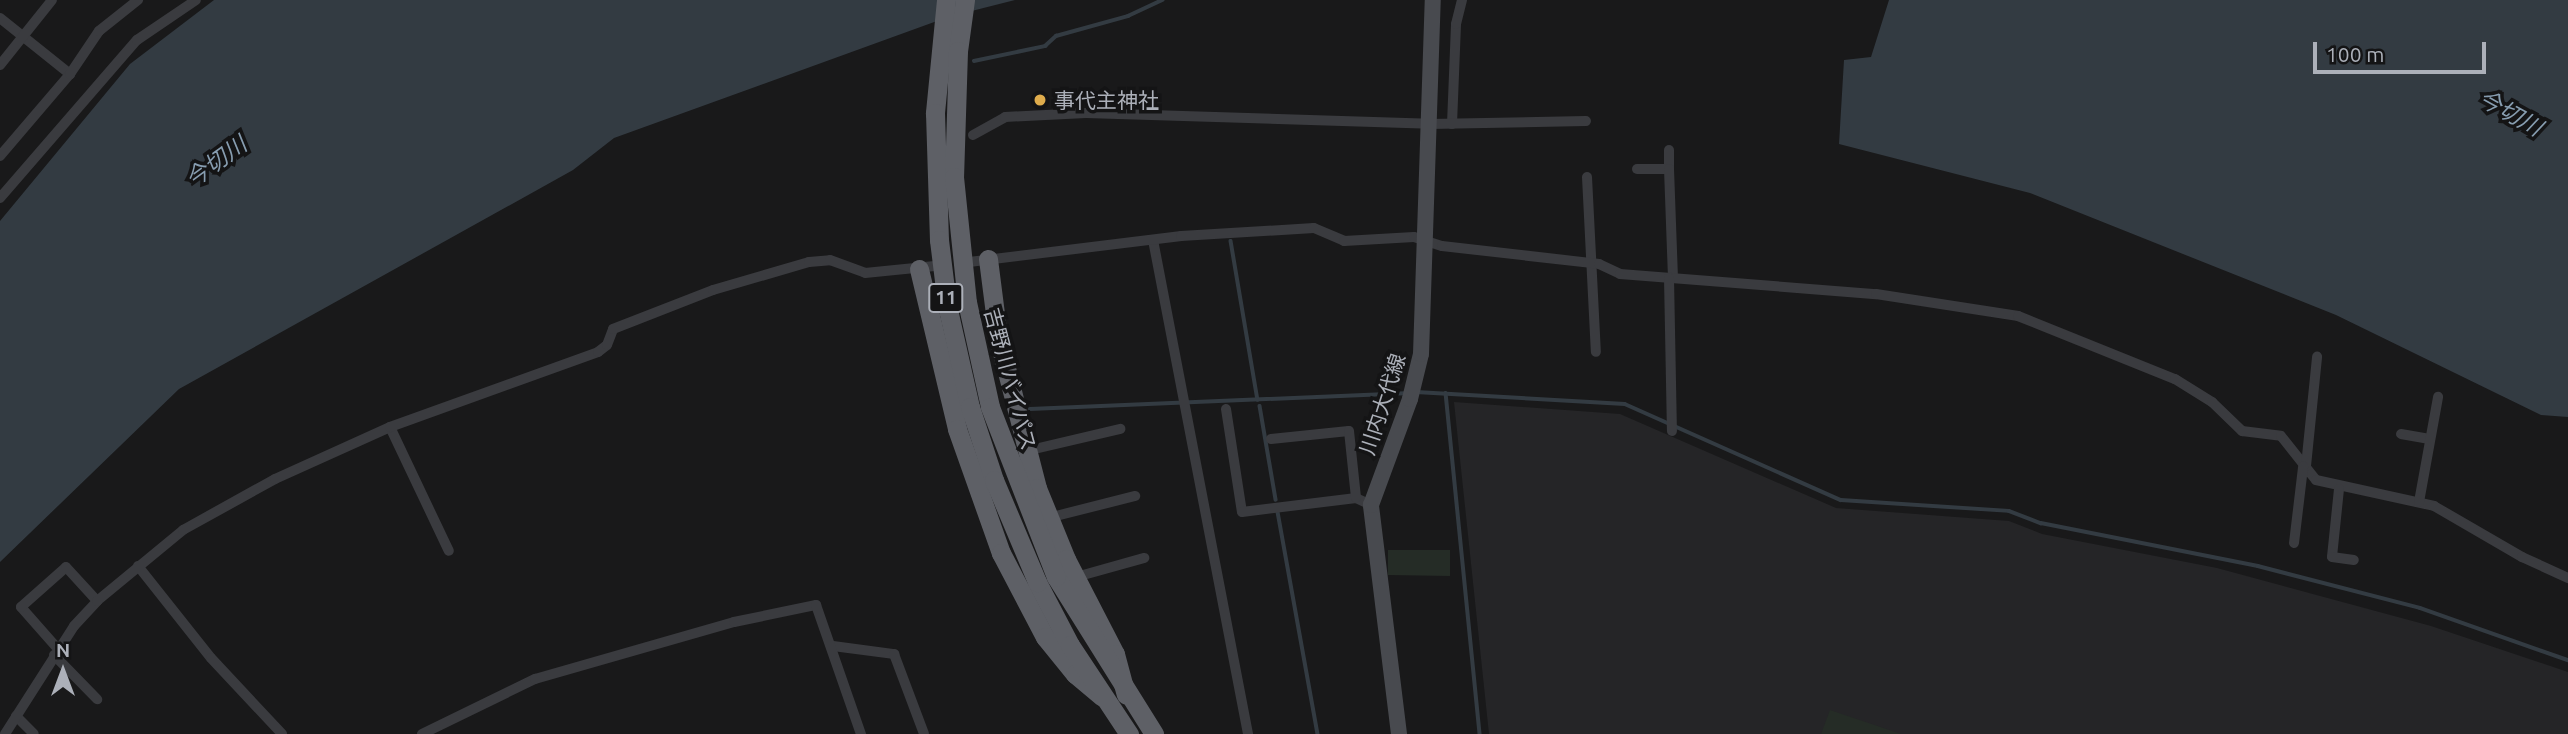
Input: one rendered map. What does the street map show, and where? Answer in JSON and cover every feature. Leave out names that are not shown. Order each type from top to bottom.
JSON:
[{"type":"highway","name":"吉野川バイパス","points":[[946,0],[935,126],[939,240],[947,305],[986,456],[1102,697],[1129,734]]},
{"type":"highway","name":"吉野川バイパス","points":[[965,0],[958,51],[954,177],[967,302],[990,407],[1047,580],[1154,734]]},
{"type":"highway","name":"11","points":[[988,260],[995,322],[1026,451],[1048,518],[1115,654],[1126,695]]},
{"type":"highway","name":"11","points":[[919,269],[957,429],[1001,552],[1045,637],[1075,674],[1102,697]]},
{"type":"main road","name":"川内大代線","points":[[1399,734],[1363,502],[1411,393],[1422,342],[1428,242],[1433,0]]},
{"type":"street","points":[[0,65],[52,0]]},
{"type":"street","points":[[0,156],[70,74],[99,31],[138,0]]},
{"type":"street","points":[[0,198],[137,40],[196,0]]},
{"type":"street","points":[[1452,124],[1456,24],[1462,0]]},
{"type":"street","points":[[0,18],[70,74]]},
{"type":"street","points":[[973,135],[1006,117],[1086,113],[1430,124],[1586,121]]},
{"type":"street","points":[[1669,150],[1672,432]]},
{"type":"street","points":[[1637,169],[1669,169]]},
{"type":"street","points":[[1587,177],[1596,352]]},
{"type":"street","points":[[5,734],[56,652],[97,601],[183,530],[232,500],[390,427],[598,352],[607,345],[613,329],[643,314],[781,269],[830,260],[865,273],[1286,227],[1314,228],[1344,241],[1414,237],[1428,242],[1591,263],[1620,274],[1876,294],[2031,319],[2063,336],[2175,379],[2212,402],[2242,431],[2281,436],[2301,456],[2304,468],[2316,480],[2339,489],[2419,502],[2568,578]]},
{"type":"street","points":[[1153,240],[1248,734]]},
{"type":"street","points":[[933,333],[995,322]]},
{"type":"street","points":[[2294,543],[2317,357]]},
{"type":"street","points":[[2419,502],[2438,397]]},
{"type":"street","points":[[1226,409],[1242,512],[1363,502],[1349,431],[1270,439]]},
{"type":"street","points":[[390,427],[449,551]]},
{"type":"street","points":[[1026,451],[1120,429]]},
{"type":"street","points":[[2401,434],[2430,439]]},
{"type":"street","points":[[2339,489],[2332,557],[2354,560]]},
{"type":"street","points":[[1048,518],[1135,496]]},
{"type":"street","points":[[1076,577],[1144,558]]},
{"type":"street","points":[[138,566],[211,658],[282,734]]},
{"type":"street","points":[[97,601],[66,567],[21,607],[97,699]]},
{"type":"street","points":[[422,734],[536,678],[816,605],[833,646],[861,734]]},
{"type":"street","points":[[833,646],[894,654],[924,734]]},
{"type":"street","points":[[16,716],[34,734]]},
{"type":"shaded area","points":[[1454,402],[1620,414],[1836,508],[2009,521],[2042,534],[2217,568],[2431,626],[2568,672],[2568,734],[1489,734]]},
{"type":"shaded area","points":[[1388,550],[1450,550],[1450,576],[1388,575]]},
{"type":"shaded area","points":[[1830,710],[1901,734],[1821,734]]},
{"type":"water","name":"今切川","points":[[214,0],[1015,0],[948,17],[614,138],[573,170],[179,389],[0,562],[0,221],[130,64]]},
{"type":"water","name":"今切川","points":[[1889,0],[2568,0],[2568,417],[2541,415],[2336,315],[2030,193],[1839,144],[1844,60],[1871,57]]},
{"type":"waterway","points":[[974,61],[1045,46],[1056,36],[1128,16],[1163,0]]},
{"type":"waterway","points":[[1231,241],[1258,400]]},
{"type":"waterway","points":[[1416,392],[1625,404],[1841,500],[2009,511],[2041,523],[2258,566],[2420,608],[2568,660]]},
{"type":"waterway","points":[[1030,409],[1405,393]]},
{"type":"waterway","points":[[1446,393],[1480,734]]},
{"type":"waterway","points":[[1260,406],[1276,500]]},
{"type":"waterway","points":[[1278,512],[1318,734]]},
{"type":"place","name":"事代主神社","points":[[1040,100]]}]
